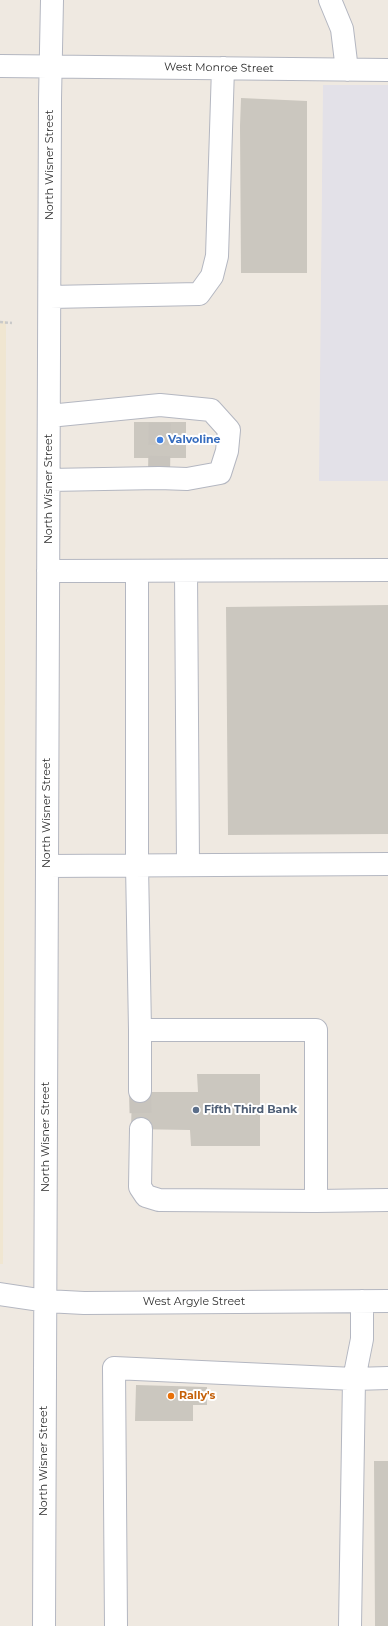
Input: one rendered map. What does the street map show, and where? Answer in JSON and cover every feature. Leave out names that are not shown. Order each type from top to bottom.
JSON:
[{"type":"street","name":"North Wisner Street","points":[[44,1626],[50,66],[52,0]]},
{"type":"street","points":[[336,2],[342,29],[347,70]]},
{"type":"street","name":"West Monroe Street","points":[[0,66],[388,70]]},
{"type":"street","points":[[50,297],[199,294],[212,276],[217,256],[223,68]]},
{"type":"street","points":[[49,416],[160,405],[211,410],[229,430],[227,452],[220,474],[187,479],[159,478],[49,480]]},
{"type":"street","points":[[48,571],[388,570]]},
{"type":"street","points":[[137,571],[140,1091]]},
{"type":"street","points":[[186,571],[188,865]]},
{"type":"street","points":[[47,866],[388,864]]},
{"type":"street","points":[[140,1030],[316,1030],[316,1201]]},
{"type":"street","points":[[141,1129],[140,1187],[146,1196],[159,1200],[388,1200]]},
{"type":"street","name":"West Argyle Street","points":[[0,1294],[46,1302],[84,1303],[388,1301]]},
{"type":"street","points":[[350,1626],[354,1379],[362,1339],[362,1301]]},
{"type":"street","points":[[116,1626],[114,1368],[354,1379],[388,1378]]},
{"type":"path","points":[[0,322],[12,323]]},
{"type":"shaded area","points":[[323,85],[388,85],[388,481],[319,481]]},
{"type":"shaded area","points":[[0,321],[6,321],[3,1264],[0,1264]]},
{"type":"building","points":[[241,98],[307,101],[307,273],[241,273]]},
{"type":"building","name":"Valvoline","points":[[134,422],[186,422],[186,458],[134,458]]},
{"type":"building","points":[[388,605],[388,834],[228,835],[226,607]]},
{"type":"building","name":"Fifth Third Bank","points":[[197,1074],[260,1074],[260,1146],[191,1146],[190,1130],[131,1129],[132,1092],[198,1092]]},
{"type":"building","name":"Rally's","points":[[136,1385],[207,1387],[207,1405],[193,1405],[193,1421],[135,1421]]},
{"type":"building","points":[[374,1461],[388,1461],[388,1626],[375,1626]]},
{"type":"tunnel","points":[[159,478],[160,405]]},
{"type":"tunnel","points":[[140,1091],[141,1129]]},
{"type":"place","name":"Valvoline","points":[[160,440]]},
{"type":"place","name":"Fifth Third Bank","points":[[196,1110]]},
{"type":"place","name":"Rally's","points":[[171,1396]]}]
